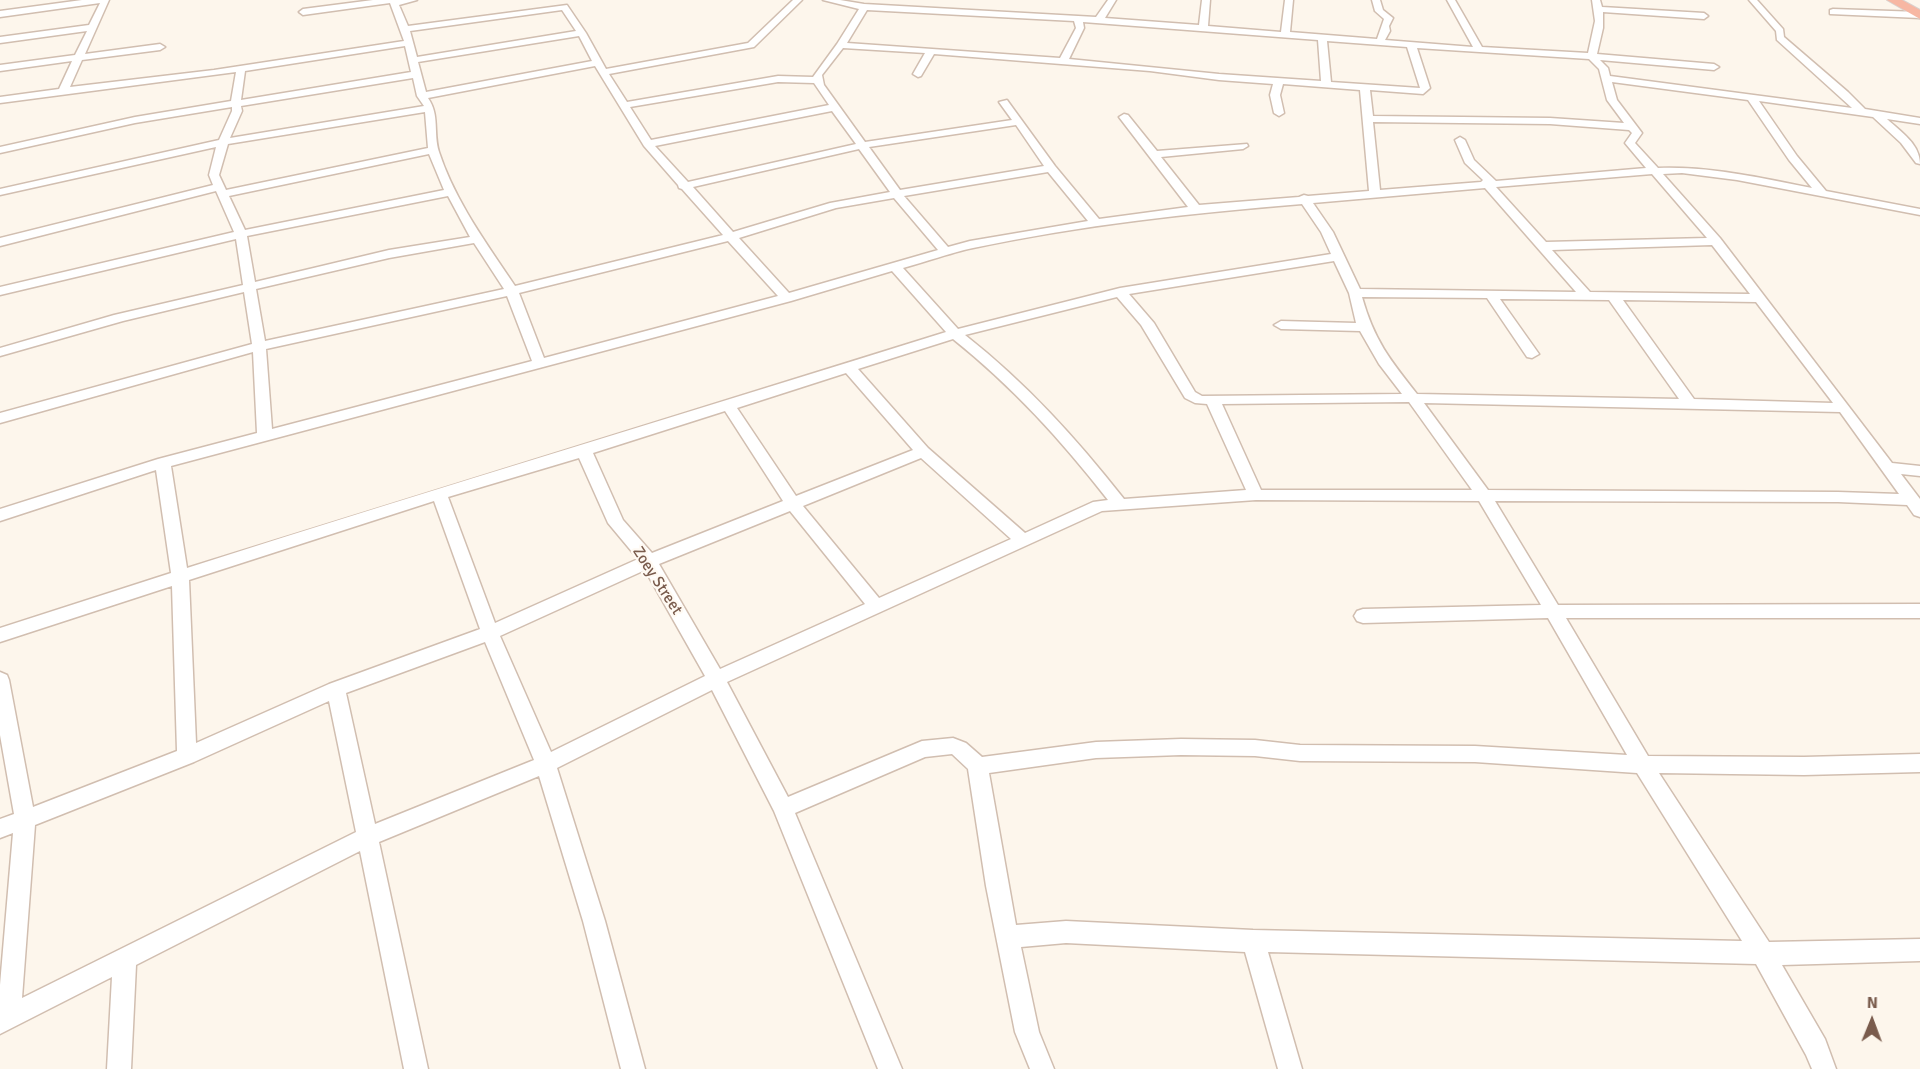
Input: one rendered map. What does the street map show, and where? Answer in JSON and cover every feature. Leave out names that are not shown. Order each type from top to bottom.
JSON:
[{"type":"highway","points":[[1893,0],[1920,15]]},
{"type":"highway","points":[[1904,0],[1920,9]]},
{"type":"street","points":[[0,14],[100,0]]},
{"type":"street","points":[[63,91],[105,0]]},
{"type":"street","points":[[303,12],[413,0]]},
{"type":"street","points":[[422,96],[751,45],[798,0]]},
{"type":"street","points":[[827,0],[864,7],[1025,11],[1078,19],[1714,67]]},
{"type":"street","points":[[946,10],[952,0]]},
{"type":"street","points":[[1100,20],[1112,0]]},
{"type":"street","points":[[1203,28],[1206,0]]},
{"type":"street","points":[[1285,34],[1289,0]]},
{"type":"street","points":[[1376,0],[1379,11],[1389,18],[1385,26],[1386,31],[1380,41]]},
{"type":"street","points":[[1451,0],[1479,50]]},
{"type":"street","points":[[1753,0],[1780,32],[1780,38],[1862,111]]},
{"type":"street","points":[[394,1],[405,29],[422,96],[430,108],[433,150],[451,192],[477,239],[512,291],[539,362]]},
{"type":"street","points":[[405,29],[563,4],[648,144],[683,186],[786,298]]},
{"type":"street","points":[[1592,56],[1599,30],[1597,4],[1704,16]]},
{"type":"street","points":[[864,7],[841,45],[818,75],[819,85],[897,194],[945,251]]},
{"type":"street","points":[[1833,12],[1920,15]]},
{"type":"street","points":[[1063,61],[1080,28],[1078,19]]},
{"type":"street","points":[[0,40],[93,27]]},
{"type":"street","points":[[413,60],[582,33]]},
{"type":"street","points":[[1322,38],[1326,85]]},
{"type":"street","points":[[0,100],[127,85],[407,43]]},
{"type":"street","points":[[841,45],[932,50],[1419,92],[1425,90],[1412,44]]},
{"type":"street","points":[[0,68],[160,47]]},
{"type":"street","points":[[918,74],[932,50]]},
{"type":"street","points":[[1592,56],[1603,68],[1612,100],[1637,133],[1630,143],[1716,241],[1916,506]]},
{"type":"street","points":[[241,68],[236,102],[237,111],[223,142],[214,175],[241,234],[259,346],[265,436]]},
{"type":"street","points":[[0,150],[135,120],[418,74]]},
{"type":"street","points":[[1605,78],[1862,111],[1920,121]]},
{"type":"street","points":[[626,105],[778,79],[818,80]]},
{"type":"street","points":[[1279,81],[1275,95],[1279,113]]},
{"type":"street","points":[[1365,87],[1370,119],[1375,193]]},
{"type":"street","points":[[1751,97],[1793,158],[1823,194]]},
{"type":"street","points":[[1004,102],[1051,168],[1096,223]]},
{"type":"street","points":[[648,144],[836,107]]},
{"type":"street","points":[[0,192],[223,142],[430,108]]},
{"type":"street","points":[[1877,115],[1905,141],[1920,161]]},
{"type":"street","points":[[1124,117],[1196,209]]},
{"type":"street","points":[[1370,119],[1550,121],[1634,127]]},
{"type":"street","points":[[683,186],[862,145],[1018,122]]},
{"type":"street","points":[[1460,140],[1469,161],[1587,296]]},
{"type":"street","points":[[1153,155],[1243,146]]},
{"type":"street","points":[[0,242],[220,190],[433,150]]},
{"type":"street","points":[[1641,156],[1682,170],[1920,212]]},
{"type":"street","points":[[0,418],[259,346],[512,291],[730,237],[834,205],[1051,168]]},
{"type":"street","points":[[0,515],[163,463],[786,298],[945,251],[1096,223],[1196,209],[1489,183],[1682,170]]},
{"type":"street","points":[[0,291],[241,234],[451,192]]},
{"type":"street","points":[[1304,198],[1326,232],[1355,293],[1364,327],[1386,364],[1484,496],[1642,764],[1762,952],[1816,1048],[1824,1069]]},
{"type":"street","points":[[0,352],[119,318],[389,254],[477,239]]},
{"type":"street","points":[[1542,246],[1572,247],[1716,241]]},
{"type":"street","points":[[0,635],[439,494],[584,451],[955,334],[1120,292],[1337,257]]},
{"type":"street","points":[[894,266],[955,334],[993,363],[1070,441],[1119,503]]},
{"type":"street","points":[[1120,292],[1147,323],[1190,395],[1200,400],[1413,398],[1539,402],[1689,402],[1844,408]]},
{"type":"street","points":[[1355,293],[1759,298]]},
{"type":"street","points":[[1492,296],[1532,354]]},
{"type":"street","points":[[1613,296],[1689,402]]},
{"type":"street","points":[[1281,325],[1364,327]]},
{"type":"street","points":[[848,367],[923,452],[1022,539]]},
{"type":"street","points":[[1213,401],[1256,495]]},
{"type":"street","points":[[728,405],[793,504],[876,606]]},
{"type":"street","name":"Zoey Street","points":[[584,451],[616,523],[649,561],[716,678],[783,809],[890,1069]]},
{"type":"street","points":[[0,829],[187,756],[336,689],[490,633],[649,561],[923,452]]},
{"type":"street","points":[[163,463],[180,576],[187,756]]},
{"type":"street","points":[[1887,467],[1920,471]]},
{"type":"street","points":[[439,494],[490,633],[546,764],[594,921],[633,1069]]},
{"type":"street","points":[[4,1020],[367,837],[546,764],[716,678],[1099,506],[1256,495],[1826,497],[1916,506]]},
{"type":"street","points":[[1363,616],[1554,612],[1920,611]]},
{"type":"street","points":[[0,680],[25,820],[4,1020]]},
{"type":"street","points":[[336,689],[416,1069]]},
{"type":"street","points":[[783,809],[922,749],[946,744],[965,751],[978,766],[1027,1032],[1042,1069]]},
{"type":"street","points":[[978,766],[1096,750],[1181,747],[1255,748],[1300,753],[1475,754],[1642,764],[1804,766],[1920,763]]},
{"type":"street","points":[[1008,937],[1066,932],[1253,941],[1796,954],[1920,950]]},
{"type":"street","points":[[1253,941],[1290,1069]]},
{"type":"street","points":[[119,1069],[125,960]]}]
